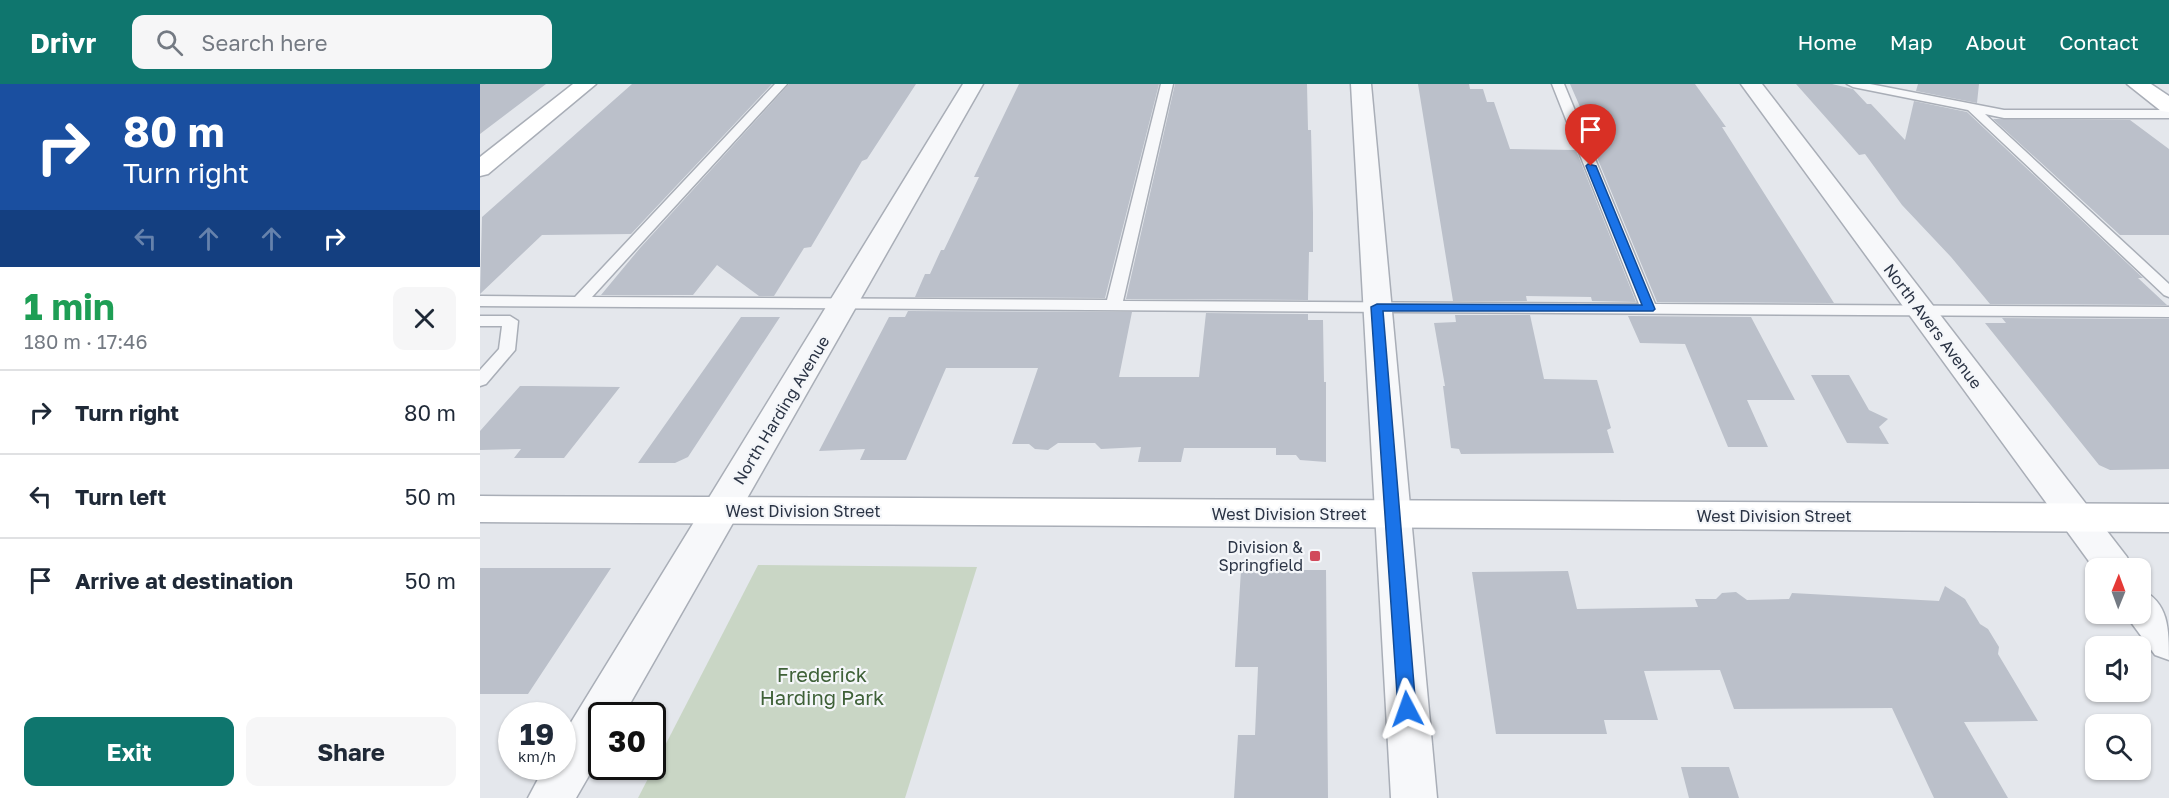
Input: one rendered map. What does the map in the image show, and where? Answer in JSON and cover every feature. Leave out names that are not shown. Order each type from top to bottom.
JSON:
[{"type":"main road","points":[[480,169],[586,84]]},
{"type":"main road","points":[[2138,84],[2169,106]]},
{"type":"main road","name":"West Division Street","points":[[480,509],[2169,518]]},
{"type":"street","name":"North Harding Avenue","points":[[552,798],[973,84]]},
{"type":"street","points":[[1361,84],[1414,798]]},
{"type":"street","name":"North Avers Avenue","points":[[1751,84],[2106,558]]},
{"type":"street","points":[[2151,619],[2169,643]]},
{"type":"lane","points":[[579,302],[781,84]]},
{"type":"lane","points":[[1114,305],[1167,84]]},
{"type":"lane","points":[[1558,84],[1649,309]]},
{"type":"lane","points":[[1853,84],[2004,114],[2169,114]]},
{"type":"lane","points":[[1971,107],[2169,292]]},
{"type":"lane","points":[[480,301],[2169,312]]},
{"type":"lane","points":[[480,321],[510,321],[507,350],[480,380]]},
{"type":"lane","points":[[480,357],[500,357]]},
{"type":"green space","name":"Frederick Harding Park","points":[[758,565],[977,567],[905,798],[638,798],[647,780],[666,780],[666,744]]},
{"type":"building","points":[[480,84],[546,84],[480,134]]},
{"type":"building","points":[[632,84],[772,84],[631,234],[542,235],[480,294],[482,217]]},
{"type":"building","points":[[789,84],[916,84],[867,159],[862,161],[811,247],[804,248],[774,296],[759,296],[717,265],[693,295],[601,295],[640,248]]},
{"type":"building","points":[[1019,84],[1159,84],[1105,298],[915,297],[925,274],[930,274],[941,250],[944,250],[979,177],[974,177]]},
{"type":"building","points":[[1175,84],[1307,84],[1308,130],[1311,130],[1313,213],[1313,252],[1309,252],[1308,300],[1126,299]]},
{"type":"building","points":[[1418,84],[1469,84],[1470,89],[1483,89],[1487,102],[1494,102],[1510,149],[1576,150],[1636,302],[1592,301],[1591,297],[1526,296],[1527,301],[1453,301]]},
{"type":"building","points":[[1570,84],[1695,84],[1726,127],[1722,127],[1834,303],[1657,302],[1594,150],[1599,150]]},
{"type":"building","points":[[1796,84],[1832,84],[1853,89],[1867,104],[1871,104],[1905,140],[1914,101],[1967,112],[2143,278],[2138,278],[2167,305],[1990,304],[1951,257],[1902,205],[1865,154],[1859,155]]},
{"type":"building","points":[[1918,84],[1979,84],[1977,103],[1916,91]]},
{"type":"building","points":[[1993,119],[2130,120],[2169,149],[2169,235],[2120,235]]},
{"type":"building","points":[[908,311],[1132,312],[1119,377],[1199,377],[1206,313],[1308,314],[1308,320],[1323,320],[1326,462],[1300,460],[1296,455],[1276,455],[1276,448],[1184,448],[1181,462],[1138,462],[1141,447],[1101,449],[1095,443],[1058,443],[1048,450],[1035,449],[1029,444],[1012,444],[1038,368],[946,368],[906,460],[860,460],[865,449],[819,451],[889,317],[905,317]]},
{"type":"building","points":[[1455,315],[1530,315],[1544,379],[1597,380],[1611,428],[1607,430],[1614,453],[1461,454],[1459,449],[1451,448],[1443,386],[1445,386],[1434,323],[1456,322]]},
{"type":"building","points":[[1628,316],[1751,317],[1795,400],[1747,400],[1768,447],[1728,447],[1685,344],[1640,343]]},
{"type":"building","points":[[741,317],[780,317],[688,457],[675,463],[638,463]]},
{"type":"building","points":[[2002,318],[2169,319],[2169,469],[2110,470],[2099,465],[1985,323],[2006,323]]},
{"type":"building","points":[[1811,375],[1849,375],[1869,410],[1888,419],[1879,427],[1889,444],[1847,443]]},
{"type":"building","points":[[520,386],[620,387],[564,458],[514,458],[521,449],[480,450],[480,431]]},
{"type":"building","points":[[480,568],[611,568],[528,694],[480,694]]},
{"type":"building","points":[[1241,570],[1326,570],[1328,798],[1234,798],[1238,735],[1255,735],[1258,667],[1235,667]]},
{"type":"building","points":[[1568,571],[1577,609],[1698,607],[1695,599],[1716,599],[1722,593],[1736,592],[1747,600],[1789,599],[1792,593],[1939,601],[1945,586],[1965,599],[1980,624],[1988,629],[1999,647],[1998,654],[2038,721],[1964,722],[2008,798],[1934,798],[1892,708],[1734,709],[1720,670],[1644,671],[1658,720],[1604,720],[1607,734],[1496,734],[1472,572]]},
{"type":"building","points":[[1681,767],[1729,767],[1739,798],[1689,798]]},
{"type":"place","name":"Division & Springfield","points":[[1315,556]]},
{"type":"route","points":[[1407,709],[1377,307],[1649,309],[1591,166]]}]
